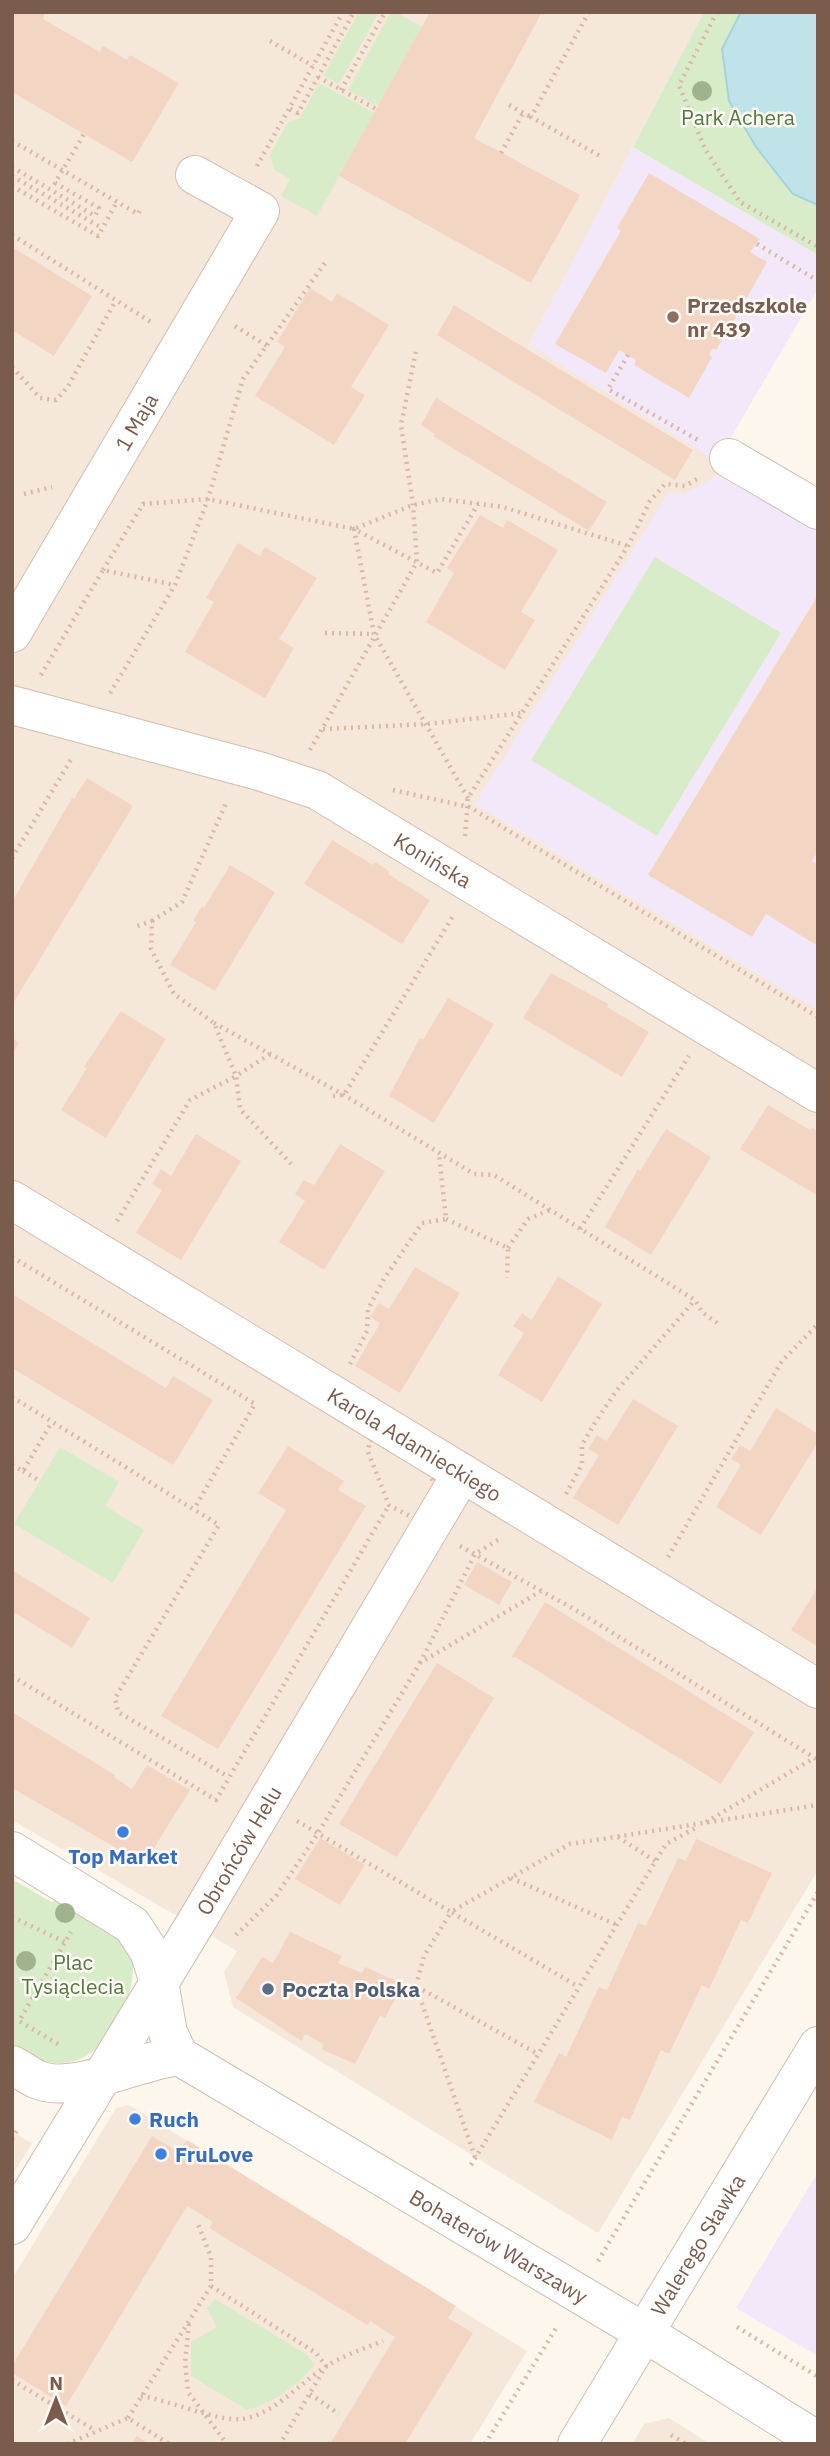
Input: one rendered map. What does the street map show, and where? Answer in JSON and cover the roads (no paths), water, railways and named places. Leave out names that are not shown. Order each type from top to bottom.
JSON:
[{"type":"street","name":"1 Maja","points":[[12,633],[260,211],[195,175]]},
{"type":"street","points":[[729,458],[818,510]]},
{"type":"street","name":"Konińska","points":[[14,706],[259,771],[317,790],[818,1093]]},
{"type":"street","name":"Karola Adamieckiego","points":[[12,1200],[462,1473],[550,1507],[818,1689]]},
{"type":"street","name":"Obrońców Helu","points":[[12,2225],[267,1803],[423,1524],[462,1473]]},
{"type":"street","points":[[12,1851],[132,1925],[149,1951],[159,1983],[162,2010],[179,2056],[156,2058],[72,2083],[38,2080],[12,2065]]},
{"type":"street","name":"Walerego Sławka","points":[[577,2444],[818,2046]]},
{"type":"street","name":"Bohaterów Warszawy","points":[[179,2056],[645,2333],[818,2441]]},
{"type":"water","points":[[741,12],[818,12],[818,205],[793,194],[756,147],[729,101],[722,49]]},
{"type":"place","name":"Przedszkole nr 439","points":[[673,317]]},
{"type":"place","name":"Top Market","points":[[123,1832]]},
{"type":"place","name":"Poczta Polska","points":[[268,1989]]},
{"type":"place","name":"Ruch","points":[[135,2119]]},
{"type":"place","name":"FruLove","points":[[161,2154]]},
{"type":"park label","name":"Park Achera","points":[[738,117]]},
{"type":"park label","name":"Plac Tysiąclecia","points":[[73,1974]]}]
